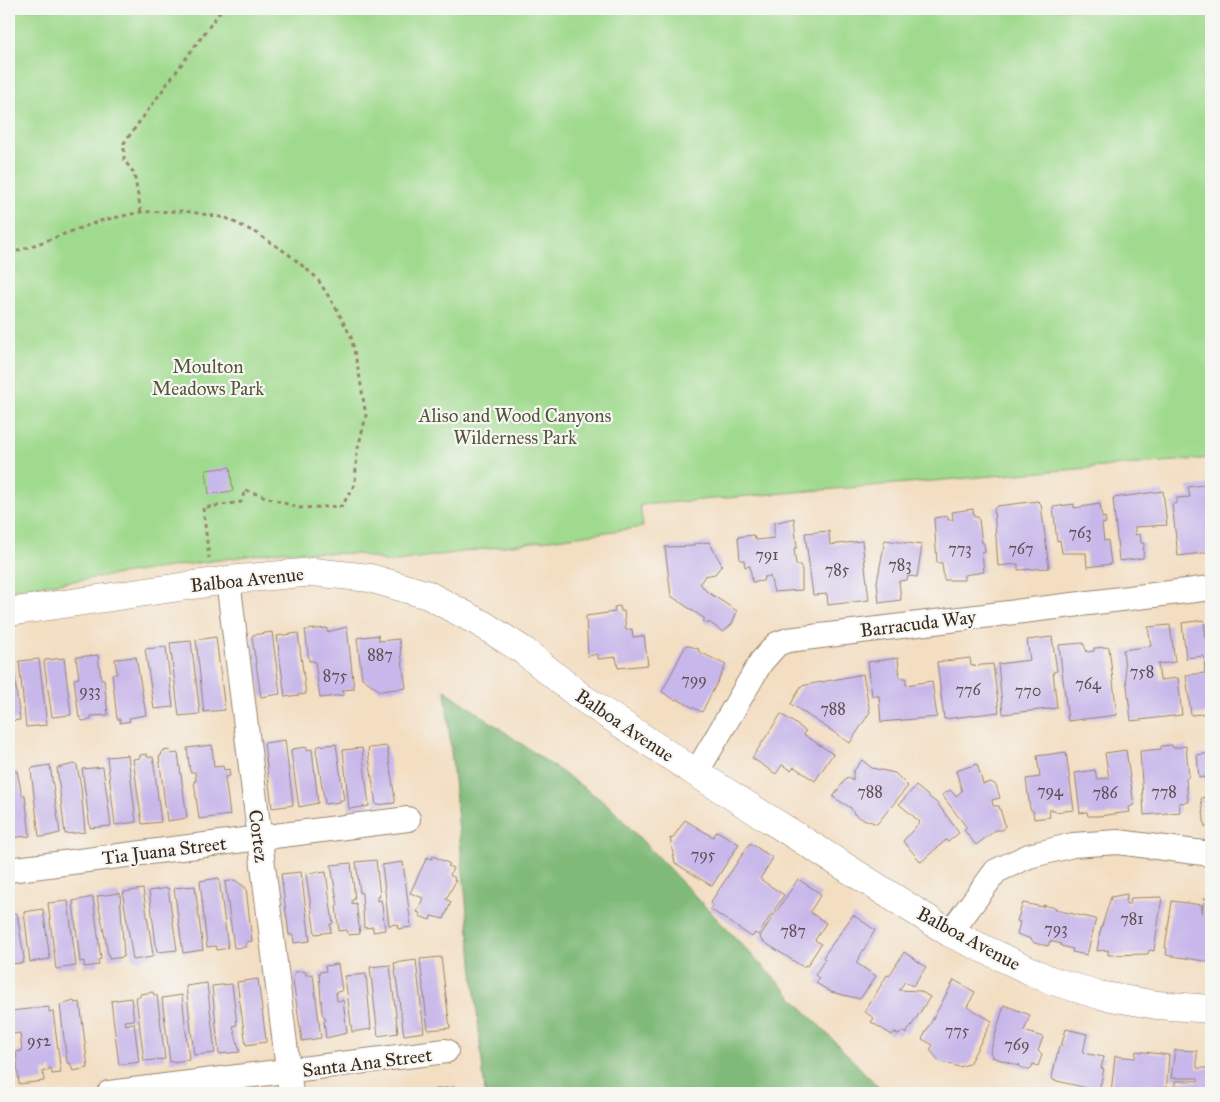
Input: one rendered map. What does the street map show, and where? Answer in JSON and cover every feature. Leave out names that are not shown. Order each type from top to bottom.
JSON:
[{"type":"street","name":"Balboa Avenue","points":[[9,612],[220,581],[313,572],[370,578],[428,595],[499,634],[524,651],[581,697],[696,773],[950,933],[1050,980],[1099,995],[1157,1005],[1211,1009]]},
{"type":"street","name":"Cortez","points":[[220,581],[258,837],[289,1083]]},
{"type":"street","name":"Barracuda Way","points":[[696,773],[761,662],[777,644],[788,640],[1211,588]]},
{"type":"street","name":"Tia Juana Street","points":[[9,870],[408,819]]},
{"type":"street","points":[[950,933],[996,870],[1029,856],[1073,845],[1118,842],[1211,854]]},
{"type":"street","name":"Santa Ana Street","points":[[109,1093],[289,1083],[446,1051]]},
{"type":"path","points":[[141,212],[134,173],[124,160],[124,143],[222,9]]},
{"type":"path","points":[[9,252],[15,252],[100,222],[141,212],[185,211],[226,218],[256,233],[287,253],[316,278],[338,310],[350,337],[366,416],[357,452],[355,484],[342,506],[299,508],[245,490],[241,502],[203,508],[220,581]]},
{"type":"green space","points":[[9,9],[1211,9],[1211,458],[640,505],[643,527],[389,562],[358,554],[282,551],[9,590]]},
{"type":"green space","points":[[445,690],[607,804],[884,1093],[485,1093]]},
{"type":"building","points":[[230,467],[233,491],[209,494],[206,470]]},
{"type":"building","points":[[1211,484],[1211,552],[1178,556],[1172,504],[1177,503],[1177,498],[1190,497],[1188,487]]},
{"type":"building","points":[[1163,491],[1167,525],[1135,527],[1135,535],[1140,534],[1141,543],[1144,543],[1143,558],[1119,561],[1113,498]]},
{"type":"building","points":[[1038,501],[1041,504],[1049,568],[1018,570],[1018,564],[998,566],[994,509],[997,506]]},
{"type":"building","points":[[1074,504],[1074,508],[1100,504],[1102,518],[1105,517],[1106,523],[1102,524],[1104,541],[1108,540],[1111,564],[1087,567],[1086,553],[1062,553],[1060,540],[1057,541],[1053,507]]},
{"type":"building","points":[[973,509],[974,517],[978,517],[979,520],[982,543],[984,543],[985,552],[982,553],[984,572],[964,575],[964,580],[944,580],[942,563],[937,563],[934,518],[948,516],[948,520],[953,520],[952,512]]},
{"type":"building","points":[[794,518],[797,548],[794,548],[796,565],[800,565],[802,570],[802,590],[774,592],[770,576],[764,577],[763,581],[752,582],[750,566],[745,567],[744,560],[740,560],[738,537],[753,535],[756,540],[774,538],[774,523]]},
{"type":"building","points":[[829,531],[830,545],[862,541],[869,600],[828,605],[827,594],[813,595],[805,533]]},
{"type":"building","points":[[885,540],[922,545],[917,577],[908,576],[907,580],[899,581],[901,600],[879,603],[877,582]]},
{"type":"building","points":[[709,542],[722,565],[715,574],[705,576],[700,583],[706,591],[737,611],[732,624],[723,632],[709,622],[708,624],[703,621],[705,619],[671,596],[665,547],[694,546],[693,544]]},
{"type":"building","points":[[620,606],[621,611],[624,611],[626,630],[632,629],[633,637],[644,636],[648,665],[618,668],[616,657],[598,659],[598,654],[588,656],[586,616],[615,612],[614,607]]},
{"type":"building","points":[[1204,620],[1206,638],[1211,637],[1211,713],[1191,715],[1186,675],[1205,673],[1204,656],[1186,658],[1182,623]]},
{"type":"building","points":[[1170,625],[1175,662],[1158,664],[1160,680],[1178,678],[1182,715],[1131,721],[1123,650],[1151,646],[1148,627]]},
{"type":"building","points":[[347,627],[354,689],[343,690],[344,695],[320,698],[315,661],[309,661],[305,630],[327,628],[327,632]]},
{"type":"building","points":[[272,632],[280,694],[261,697],[252,637],[253,635]]},
{"type":"building","points":[[298,633],[306,694],[285,697],[277,636]]},
{"type":"building","points":[[378,635],[379,641],[399,639],[406,688],[380,691],[362,678],[357,638]]},
{"type":"building","points":[[216,637],[225,710],[204,712],[196,640]]},
{"type":"building","points":[[1052,637],[1057,671],[1053,672],[1057,708],[1003,714],[998,664],[1030,660],[1027,640]]},
{"type":"building","points":[[191,641],[200,714],[179,716],[170,643]]},
{"type":"building","points":[[1083,643],[1087,652],[1094,651],[1094,648],[1109,647],[1117,715],[1068,721],[1059,645]]},
{"type":"building","points":[[686,645],[699,649],[698,651],[726,665],[702,712],[662,692]]},
{"type":"building","points":[[166,647],[173,707],[154,709],[145,649]]},
{"type":"building","points":[[98,655],[101,680],[104,679],[108,715],[91,716],[91,720],[82,721],[81,717],[79,718],[74,679],[79,678],[76,657]]},
{"type":"building","points":[[136,657],[146,715],[129,718],[130,721],[120,723],[120,719],[117,719],[112,674],[117,674],[115,659]]},
{"type":"building","points":[[64,658],[71,715],[52,717],[44,663],[45,660]]},
{"type":"building","points":[[898,658],[900,678],[906,678],[906,685],[932,681],[937,717],[881,722],[879,696],[872,696],[868,662]]},
{"type":"building","points":[[970,658],[971,666],[993,664],[999,712],[944,719],[937,662]]},
{"type":"building","points":[[39,659],[47,725],[26,727],[19,661]]},
{"type":"building","points":[[13,664],[20,720],[9,721],[9,665]]},
{"type":"building","points":[[863,674],[870,712],[850,743],[791,704],[801,686]]},
{"type":"building","points":[[781,714],[806,731],[803,734],[833,754],[815,781],[794,767],[791,770],[782,765],[776,774],[752,758]]},
{"type":"building","points":[[285,740],[293,805],[272,808],[264,743]]},
{"type":"building","points":[[336,744],[344,800],[325,804],[316,750],[318,746]]},
{"type":"building","points":[[212,745],[214,767],[223,766],[224,770],[229,769],[230,776],[225,777],[230,815],[199,819],[194,781],[196,781],[195,772],[190,772],[187,748]]},
{"type":"building","points":[[1172,745],[1173,748],[1186,746],[1189,776],[1186,779],[1188,802],[1179,803],[1180,812],[1144,815],[1140,751],[1161,749],[1161,746]]},
{"type":"building","points":[[387,746],[395,803],[376,805],[368,751],[369,748]]},
{"type":"building","points":[[307,747],[307,750],[312,749],[318,803],[299,807],[291,752],[292,749]]},
{"type":"building","points":[[362,748],[369,806],[349,809],[343,750]]},
{"type":"building","points":[[170,750],[171,754],[178,753],[187,818],[167,821],[159,756],[161,756],[162,751]]},
{"type":"building","points":[[1126,750],[1134,805],[1129,807],[1130,812],[1099,816],[1088,816],[1087,812],[1080,813],[1075,773],[1095,770],[1097,779],[1109,778],[1105,753]]},
{"type":"building","points":[[1066,752],[1074,810],[1056,812],[1055,810],[1049,810],[1050,817],[1034,819],[1033,811],[1030,809],[1026,779],[1040,777],[1037,756]]},
{"type":"building","points":[[1211,753],[1211,827],[1205,827],[1201,798],[1207,797],[1205,777],[1199,778],[1197,755]]},
{"type":"building","points":[[147,754],[147,757],[153,757],[161,822],[142,824],[133,759]]},
{"type":"building","points":[[128,755],[136,822],[115,825],[107,757]]},
{"type":"building","points":[[862,760],[872,768],[895,773],[908,786],[877,824],[858,817],[851,808],[833,797],[847,777],[853,781],[853,772]]},
{"type":"building","points":[[977,764],[983,784],[991,782],[996,785],[1000,798],[992,800],[993,806],[999,806],[1005,825],[1003,830],[996,830],[976,845],[964,830],[967,828],[942,795],[950,790],[956,796],[962,791],[956,771]]},
{"type":"building","points":[[50,765],[60,833],[43,837],[39,836],[31,771],[32,768]]},
{"type":"building","points":[[77,765],[81,787],[85,832],[65,834],[57,768]]},
{"type":"building","points":[[103,767],[111,826],[90,828],[82,769]]},
{"type":"building","points":[[17,771],[22,795],[25,795],[30,836],[9,838],[9,773]]},
{"type":"building","points":[[916,786],[938,804],[959,833],[948,842],[946,840],[921,862],[903,841],[920,822],[899,804]]},
{"type":"building","points":[[685,820],[713,837],[717,831],[739,844],[712,886],[675,863],[670,838],[672,839]]},
{"type":"building","points":[[750,843],[773,858],[760,879],[784,895],[758,935],[755,933],[752,937],[710,909],[713,905],[710,903]]},
{"type":"building","points":[[433,856],[450,864],[448,866],[453,868],[450,875],[456,881],[446,899],[451,902],[444,919],[431,916],[430,920],[419,916],[420,913],[417,912],[423,898],[410,893],[427,857],[432,859]]},
{"type":"building","points":[[376,860],[380,896],[377,897],[377,901],[381,900],[385,930],[373,932],[373,927],[364,928],[362,893],[360,893],[356,862]]},
{"type":"building","points":[[403,862],[411,927],[398,929],[397,924],[389,925],[382,865]]},
{"type":"building","points":[[351,863],[355,899],[352,900],[352,904],[356,903],[360,934],[348,935],[347,930],[339,931],[336,906],[338,906],[331,865]]},
{"type":"building","points":[[320,871],[320,873],[326,872],[333,924],[330,924],[331,932],[315,934],[306,874]]},
{"type":"building","points":[[301,872],[310,941],[294,943],[293,935],[289,935],[281,874]]},
{"type":"building","points":[[219,878],[228,948],[217,950],[216,946],[207,947],[200,881]]},
{"type":"building","points":[[798,879],[821,894],[810,912],[826,923],[815,940],[821,944],[807,966],[803,967],[761,940],[760,936]]},
{"type":"building","points":[[235,880],[246,888],[252,941],[246,942],[246,947],[234,948],[225,882]]},
{"type":"building","points":[[195,886],[203,950],[183,953],[174,888]]},
{"type":"building","points":[[168,888],[177,950],[157,952],[149,891]]},
{"type":"building","points":[[143,889],[153,955],[152,957],[133,960],[123,896],[124,892]]},
{"type":"building","points":[[120,893],[124,957],[109,959],[97,896]]},
{"type":"building","points":[[1127,894],[1126,904],[1130,904],[1131,898],[1162,897],[1154,951],[1149,950],[1148,954],[1108,955],[1108,950],[1097,951],[1100,932],[1111,897]]},
{"type":"building","points":[[93,897],[101,959],[98,960],[99,965],[84,967],[84,961],[80,962],[73,901]]},
{"type":"building","points":[[1204,898],[1211,899],[1211,962],[1166,955],[1167,948],[1165,948],[1172,901],[1202,905],[1202,914]]},
{"type":"building","points":[[68,901],[76,966],[56,969],[48,903]]},
{"type":"building","points":[[1023,903],[1043,907],[1043,905],[1056,908],[1056,910],[1096,919],[1087,955],[1072,952],[1073,949],[1050,941],[1048,946],[1034,943],[1031,939],[1017,934],[1020,922],[1017,921]]},
{"type":"building","points":[[43,909],[50,959],[30,962],[24,912]]},
{"type":"building","points":[[17,913],[24,958],[23,963],[9,964],[9,914]]},
{"type":"building","points":[[853,915],[875,930],[856,963],[876,976],[860,999],[831,992],[816,983],[819,978],[815,975],[825,959],[823,957]]},
{"type":"building","points":[[904,952],[926,967],[913,986],[905,982],[899,990],[920,991],[930,997],[906,1034],[902,1031],[899,1035],[894,1032],[892,1035],[871,1022],[874,1018],[865,1012],[887,975],[889,976]]},
{"type":"building","points":[[441,957],[450,1028],[428,1030],[420,959]]},
{"type":"building","points":[[416,960],[424,1032],[404,1035],[394,963]]},
{"type":"building","points":[[338,964],[342,991],[336,992],[337,1001],[343,1000],[347,1033],[326,1038],[324,1021],[326,1020],[322,1013],[319,972],[326,971],[325,966]]},
{"type":"building","points":[[390,965],[398,1033],[378,1036],[370,967]]},
{"type":"building","points":[[305,971],[306,975],[313,974],[321,1038],[302,1041],[293,980],[295,972]]},
{"type":"building","points":[[366,974],[371,1029],[352,1032],[345,976]]},
{"type":"building","points":[[258,979],[266,1042],[246,1045],[237,982]]},
{"type":"building","points":[[954,980],[975,992],[967,1007],[992,1021],[969,1064],[959,1067],[939,1061],[930,1050],[933,1045],[922,1039]]},
{"type":"building","points":[[207,983],[215,1053],[194,1055],[186,986]]},
{"type":"building","points":[[232,984],[237,1025],[233,1026],[240,1052],[219,1054],[212,986]]},
{"type":"building","points":[[153,992],[154,995],[157,995],[165,1059],[144,1061],[136,997],[140,997],[140,994]]},
{"type":"building","points":[[182,995],[189,1060],[170,1062],[162,998]]},
{"type":"building","points":[[131,998],[134,1020],[124,1021],[125,1025],[134,1023],[139,1062],[119,1065],[111,1001]]},
{"type":"building","points":[[74,1001],[75,1003],[80,1002],[88,1068],[73,1071],[70,1063],[67,1063],[60,1005]]},
{"type":"building","points":[[1004,1005],[1030,1015],[1024,1031],[1043,1037],[1038,1051],[1042,1055],[1038,1066],[1033,1064],[1030,1070],[1020,1067],[1019,1064],[1019,1066],[992,1057],[993,1055],[990,1053]]},
{"type":"building","points":[[49,1007],[49,1012],[53,1011],[61,1073],[52,1074],[51,1068],[49,1068],[49,1071],[43,1071],[44,1081],[19,1084],[16,1052],[22,1051],[20,1033],[13,1034],[10,1011]]},
{"type":"building","points":[[1066,1029],[1087,1034],[1083,1053],[1104,1057],[1101,1068],[1104,1069],[1099,1091],[1053,1080],[1052,1077],[1059,1046],[1061,1046]]},
{"type":"building","points":[[1175,1050],[1197,1051],[1197,1068],[1211,1068],[1211,1093],[1175,1093],[1175,1081],[1198,1081],[1198,1078],[1171,1078]]},
{"type":"building","points":[[1136,1051],[1169,1055],[1166,1093],[1111,1093],[1115,1056],[1135,1058]]},
{"type":"building","points":[[10,1072],[12,1087],[9,1087]]},
{"type":"building","points":[[456,1087],[457,1093],[437,1093],[436,1089]]},
{"type":"park label","name":"Moulton Meadows Park","points":[[208,377]]},
{"type":"park label","name":"Aliso and Wood Canyons Wilderness Park","points":[[515,426]]}]
